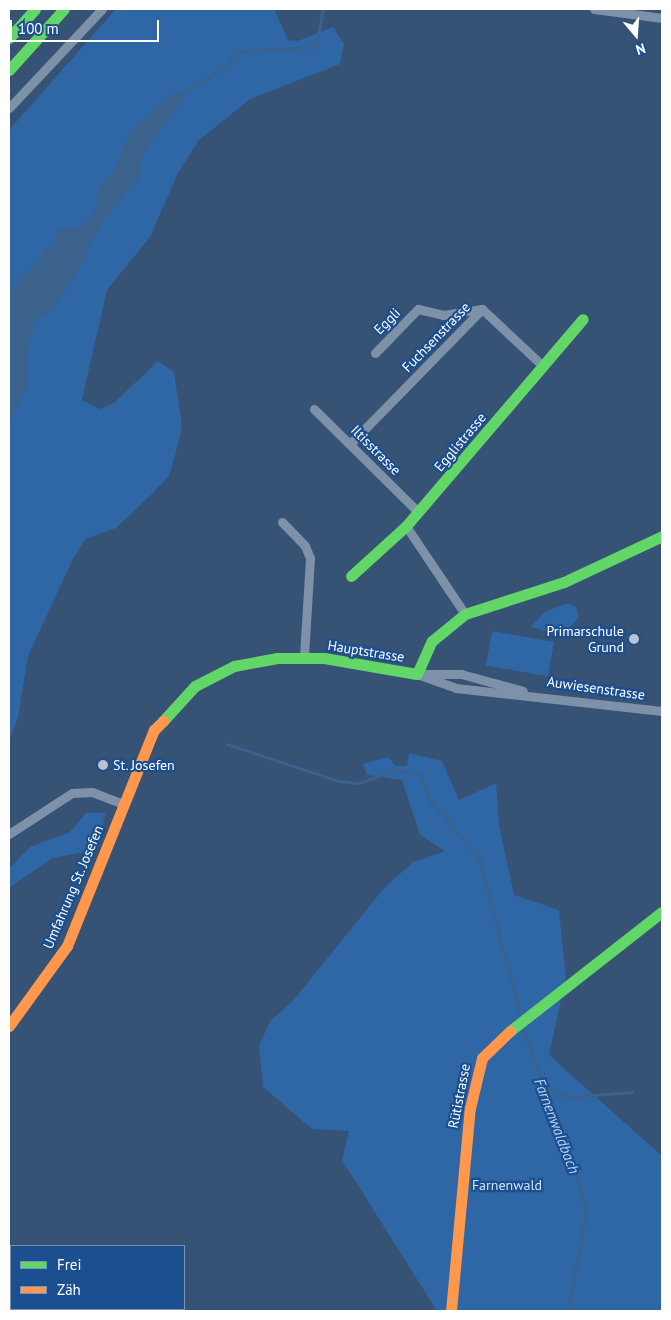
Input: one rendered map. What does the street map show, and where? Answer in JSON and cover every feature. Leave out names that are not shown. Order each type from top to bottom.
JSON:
[{"type":"main road","points":[[9,38],[35,9]]},
{"type":"main road","points":[[9,70],[64,9]]},
{"type":"main road","name":"Egglistrasse","points":[[352,576],[406,526],[582,319]]},
{"type":"main road","name":"Hauptstrasse","points":[[123,804],[154,730],[195,686],[252,660],[304,657],[417,674],[432,641],[465,614],[564,582],[662,536]]},
{"type":"main road","name":"Umfahrung St. Josefen","points":[[9,1026],[52,973],[67,946],[123,804]]},
{"type":"main road","name":"Rütistrasse","points":[[451,1311],[470,1108],[482,1058],[499,1039],[662,912]]},
{"type":"street","points":[[9,108],[102,9]]},
{"type":"street","points":[[594,9],[662,18]]},
{"type":"street","name":"Eggli","points":[[375,353],[418,309],[443,315],[482,309]]},
{"type":"street","name":"Fuchsenstrasse","points":[[350,444],[482,309],[544,366]]},
{"type":"street","name":"Iltisstrasse","points":[[314,408],[418,512]]},
{"type":"street","points":[[282,522],[310,558],[304,657]]},
{"type":"street","points":[[406,526],[465,614]]},
{"type":"street","name":"Auwiesenstrasse","points":[[417,674],[461,674],[525,692]]},
{"type":"street","name":"Auwiesenstrasse","points":[[417,674],[456,688],[525,692],[662,710]]},
{"type":"street","points":[[9,834],[72,793],[92,792],[123,804]]},
{"type":"green space","points":[[116,9],[274,9],[288,40],[298,41],[333,27],[344,44],[340,64],[250,99],[198,141],[178,173],[150,237],[107,290],[82,400],[100,409],[114,403],[158,361],[174,372],[182,427],[169,476],[116,528],[85,539],[73,559],[28,656],[18,718],[9,740],[9,130]]},
{"type":"green space","points":[[568,603],[576,607],[579,617],[562,636],[531,627],[544,612]]},
{"type":"green space","points":[[492,631],[554,642],[548,676],[486,665]]},
{"type":"green space","name":"Farnenwald","points":[[409,753],[442,761],[459,800],[496,783],[499,825],[514,895],[559,910],[566,977],[549,1055],[662,1156],[662,1311],[437,1311],[342,1160],[349,1131],[312,1129],[263,1087],[259,1045],[271,1020],[292,1002],[384,888],[413,862],[445,851],[420,835],[402,780],[367,775],[363,764],[388,757],[396,766],[407,766]]},
{"type":"green space","points":[[86,813],[106,813],[96,850],[52,858],[9,888],[9,869],[30,847],[70,832]]},
{"type":"shaded area","points":[[176,90],[183,101],[143,153],[138,180],[102,222],[74,279],[49,313],[34,323],[27,354],[28,384],[9,421],[9,286],[17,287],[19,279],[41,259],[43,249],[54,248],[58,228],[80,228],[93,215],[102,182],[112,176],[130,132]]},
{"type":"waterway","points":[[180,95],[228,65],[237,51],[316,47],[323,9]]},
{"type":"waterway","points":[[227,744],[339,781],[359,783],[395,770],[420,774],[431,802],[479,858],[520,1013]]},
{"type":"waterway","name":"Farnenwaldbach","points":[[523,1030],[570,1152],[586,1211],[568,1311]]},
{"type":"waterway","points":[[543,1087],[569,1097],[633,1092]]},
{"type":"traffic: fast","points":[[9,38],[35,9]]},
{"type":"traffic: fast","points":[[9,70],[64,9]]},
{"type":"traffic: fast","points":[[351,576],[406,526],[583,319]]},
{"type":"traffic: fast","points":[[163,721],[195,686],[234,666],[277,658],[324,658],[417,674],[432,641],[465,614],[564,582],[662,536]]},
{"type":"traffic: fast","points":[[510,1031],[662,912]]},
{"type":"traffic: slow","points":[[9,1026],[67,946],[154,730],[163,721]]},
{"type":"traffic: slow","points":[[451,1311],[470,1108],[482,1058],[510,1031]]},
{"type":"place","name":"Primarschule Grund","points":[[634,639]]},
{"type":"place","name":"St. Josefen","points":[[103,765]]}]
